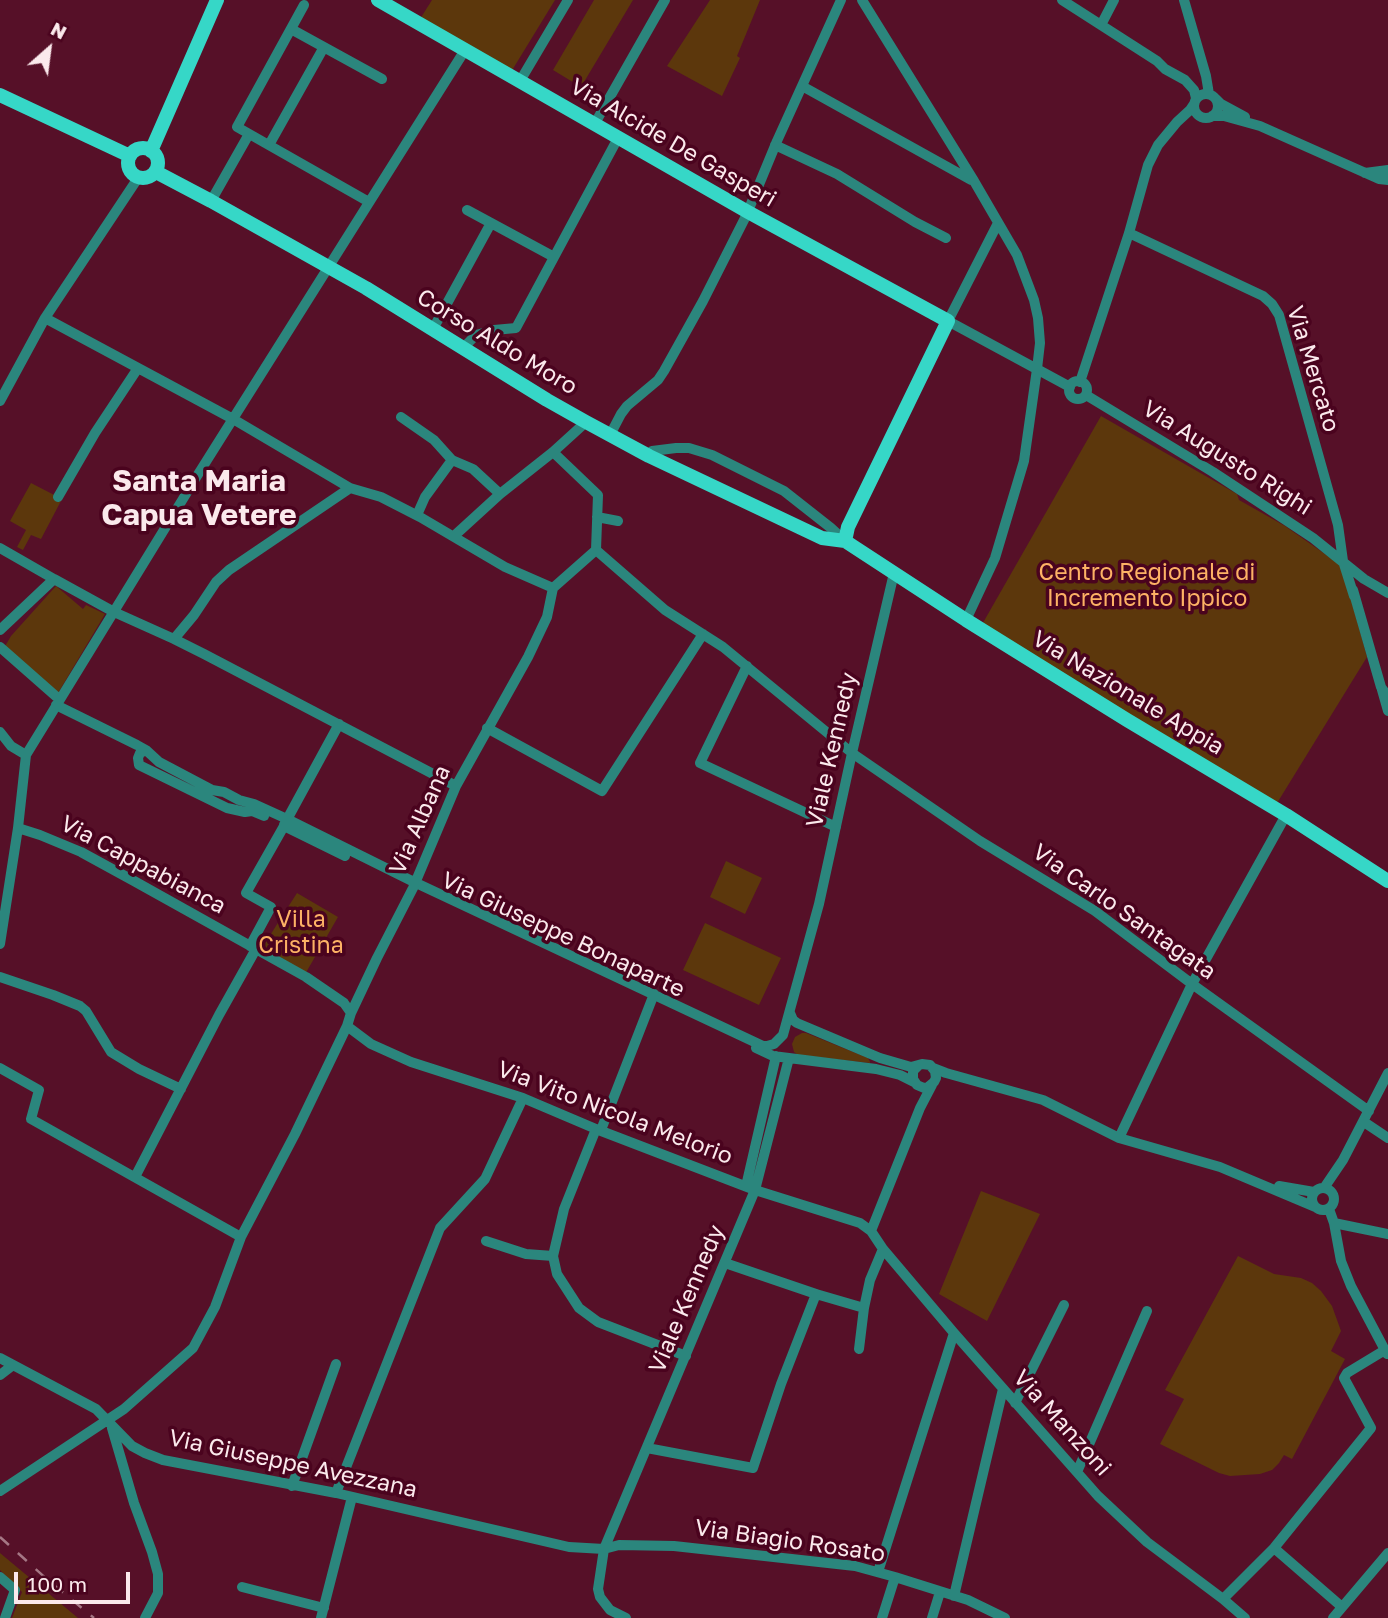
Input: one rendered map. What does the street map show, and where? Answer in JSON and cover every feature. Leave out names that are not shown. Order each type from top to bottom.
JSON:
[{"type":"main road","points":[[151,151],[217,0]]},
{"type":"main road","name":"Via Alcide De Gasperi","points":[[378,0],[748,212],[948,321]]},
{"type":"main road","points":[[0,95],[130,156]]},
{"type":"main road","points":[[137,149],[151,151],[158,163],[156,172],[148,178],[134,176],[129,169],[130,156],[137,149]]},
{"type":"main road","name":"Corso Aldo Moro","points":[[156,172],[328,266],[547,400],[649,456],[822,538],[845,541]]},
{"type":"main road","points":[[845,541],[848,527],[948,321]]},
{"type":"main road","name":"Via Nazionale Appia","points":[[845,541],[966,620],[1286,815],[1388,881]]},
{"type":"street","points":[[520,81],[568,0]]},
{"type":"street","points":[[594,125],[665,0]]},
{"type":"street","points":[[610,435],[627,406],[664,372],[703,301],[748,212],[775,145],[841,0]]},
{"type":"street","points":[[862,0],[1017,255],[1034,300],[1040,343],[1024,461],[995,558],[966,620]]},
{"type":"street","points":[[1062,0],[1191,86],[1196,95],[1194,108],[1197,115],[1208,117],[1217,110],[1218,106],[1212,97],[1196,80],[1168,63],[1157,61]]},
{"type":"street","points":[[1101,25],[1114,0]]},
{"type":"street","points":[[1184,0],[1212,97]]},
{"type":"street","points":[[304,5],[237,127],[369,202]]},
{"type":"street","points":[[291,29],[382,79]]},
{"type":"street","points":[[269,145],[324,47]]},
{"type":"street","points":[[0,944],[4,898],[18,828],[26,755],[328,266],[465,50]]},
{"type":"street","points":[[802,86],[974,181]]},
{"type":"street","points":[[998,223],[948,321],[1038,369],[1075,384],[1129,233],[1148,165],[1158,145],[1202,94],[1212,97],[1260,126],[1379,179],[1388,180]]},
{"type":"street","points":[[1173,129],[1189,121],[1224,116],[1260,126]]},
{"type":"street","points":[[211,201],[249,134]]},
{"type":"street","points":[[463,348],[476,335],[516,328],[618,138]]},
{"type":"street","points":[[775,145],[837,174],[946,238]]},
{"type":"street","points":[[1365,173],[1388,170]]},
{"type":"street","points":[[0,401],[45,318],[138,178]]},
{"type":"street","points":[[467,210],[554,257]]},
{"type":"street","points":[[433,330],[491,223]]},
{"type":"street","name":"Via Mercato","points":[[1129,233],[1263,296],[1272,304],[1279,315],[1338,526],[1343,561]]},
{"type":"street","points":[[45,318],[233,419],[349,488],[381,497],[505,567],[553,588],[596,550],[598,495],[553,452]]},
{"type":"street","points":[[58,497],[95,433],[138,368]]},
{"type":"street","name":"Via Augusto Righi","points":[[1075,384],[1070,393],[1073,398],[1079,399],[1086,395],[1213,472],[1313,538],[1364,579],[1388,593]]},
{"type":"street","points":[[562,443],[573,414]]},
{"type":"street","points":[[401,417],[434,440],[452,460],[473,470],[500,495]]},
{"type":"street","points":[[454,536],[586,422]]},
{"type":"street","points":[[649,456],[652,451],[676,447],[712,455],[784,491],[845,541]]},
{"type":"street","points":[[417,515],[425,497],[452,460]]},
{"type":"street","points":[[174,639],[216,582],[229,570],[349,488]]},
{"type":"street","points":[[597,517],[618,521]]},
{"type":"street","points":[[0,548],[114,612],[204,654],[456,786]]},
{"type":"street","name":"Via Carlo Santagata","points":[[596,550],[666,610],[723,647],[852,753],[981,841],[1095,911],[1369,1111]]},
{"type":"street","points":[[1343,561],[1385,692],[1388,711]]},
{"type":"street","name":"Viale Kennedy","points":[[783,1035],[819,904],[894,573]]},
{"type":"street","points":[[0,630],[54,579]]},
{"type":"street","points":[[1354,596],[1353,590],[1357,582],[1364,579]]},
{"type":"street","name":"Via Albana","points":[[0,1491],[109,1424],[193,1348],[215,1307],[241,1237],[348,1026],[351,1013],[413,885],[456,786],[533,647],[547,617],[553,588]]},
{"type":"street","points":[[487,728],[602,791],[703,634]]},
{"type":"street","name":"Via Giuseppe Bonaparte","points":[[0,647],[57,702],[146,750],[159,762],[192,780],[212,790],[224,792],[239,806],[254,804],[284,825],[776,1056],[878,1064]]},
{"type":"street","points":[[747,666],[701,763],[836,827]]},
{"type":"street","points":[[135,1177],[219,1015],[271,907],[246,893],[339,724]]},
{"type":"street","points":[[0,732],[10,747],[26,755]]},
{"type":"street","points":[[1119,1138],[1192,984],[1286,815]]},
{"type":"street","name":"Via Cappabianca","points":[[18,828],[80,852],[306,976],[344,1003],[351,1013]]},
{"type":"street","points":[[0,977],[80,1006],[86,1011],[111,1052],[181,1089]]},
{"type":"street","points":[[686,1356],[598,1322],[579,1308],[557,1274],[553,1256],[564,1209],[653,997],[763,1046],[774,1044],[783,1035],[810,1028]]},
{"type":"street","points":[[790,1013],[793,1020],[924,1088],[944,1079],[1051,1110],[1097,1127]]},
{"type":"street","name":"Via Vito Nicola Melorio","points":[[348,1026],[371,1044],[411,1062],[523,1098],[750,1188],[860,1223],[872,1231]]},
{"type":"street","points":[[783,1035],[789,1058]]},
{"type":"street","points":[[750,1188],[776,1056]]},
{"type":"street","name":"Viale Kennedy","points":[[626,1618],[610,1610],[600,1597],[598,1589],[604,1549],[725,1263],[789,1058]]},
{"type":"street","points":[[878,1064],[911,1067],[926,1064],[946,1073],[1043,1100],[1119,1138],[1220,1167],[1322,1208],[1336,1239]]},
{"type":"street","points":[[918,1066],[912,1075],[920,1108]]},
{"type":"street","points":[[0,1068],[39,1090],[31,1119],[241,1237]]},
{"type":"street","points":[[872,1231],[920,1108],[933,1084],[936,1075],[933,1068]]},
{"type":"street","points":[[1223,1599],[1274,1548],[1371,1428],[1344,1378],[1347,1373],[1386,1353],[1341,1261],[1334,1223],[1312,1199],[1343,1160],[1388,1073]]},
{"type":"street","points":[[336,1493],[440,1228],[485,1179],[523,1098]]},
{"type":"street","points":[[1364,1122],[1388,1138]]},
{"type":"street","points":[[1322,1208],[1334,1203],[1343,1160]]},
{"type":"street","points":[[1256,1181],[1331,1190],[1334,1196]]},
{"type":"street","points":[[860,1223],[880,1207]]},
{"type":"street","points":[[1334,1223],[1388,1234]]},
{"type":"street","name":"Via Manzoni","points":[[872,1231],[883,1249],[954,1333],[1098,1496],[1147,1542],[1245,1618]]},
{"type":"street","points":[[486,1241],[526,1254],[553,1256]]},
{"type":"street","points":[[859,1349],[870,1280],[883,1249]]},
{"type":"street","points":[[725,1263],[864,1308]]},
{"type":"street","points":[[647,1448],[753,1468],[781,1384],[816,1294]]},
{"type":"street","points":[[1015,1402],[1064,1305]]},
{"type":"street","points":[[1077,1472],[1147,1311]]},
{"type":"street","points":[[878,1572],[954,1333]]},
{"type":"street","name":"Via Giuseppe Avezzana","points":[[0,1358],[96,1409],[132,1446],[163,1460],[336,1493],[569,1547],[604,1549]]},
{"type":"street","points":[[292,1486],[336,1364]]},
{"type":"street","points":[[0,1375],[13,1365]]},
{"type":"street","points":[[954,1596],[1003,1389]]},
{"type":"street","points":[[109,1424],[158,1574],[158,1593],[145,1618]]},
{"type":"street","points":[[242,1587],[323,1613],[352,1497]]},
{"type":"street","name":"Via Biagio Rosato","points":[[604,1549],[619,1545],[674,1546],[855,1566],[954,1596],[986,1614],[1005,1618]]},
{"type":"street","points":[[1274,1548],[1342,1606]]},
{"type":"street","points":[[1333,1618],[1388,1553]]},
{"type":"street","points":[[0,1577],[15,1590],[5,1618]]},
{"type":"street","points":[[883,1618],[895,1577]]},
{"type":"street","points":[[932,1618],[940,1592]]},
{"type":"green space","points":[[432,0],[555,0],[511,72],[420,19]]},
{"type":"green space","points":[[594,0],[633,0],[581,87],[553,70]]},
{"type":"green space","points":[[710,0],[760,0],[737,56],[740,58],[722,96],[667,66]]},
{"type":"green space","name":"Centro Regionale di Incremento Ippico","points":[[1101,416],[1237,494],[1239,500],[1285,526],[1342,566],[1367,657],[1274,808],[980,628]]},
{"type":"green space","points":[[31,483],[62,499],[41,539],[31,535],[23,550],[17,547],[26,530],[10,521]]},
{"type":"green space","points":[[56,586],[83,609],[86,605],[105,614],[58,693],[4,648],[11,636]]},
{"type":"green space","points":[[726,861],[762,878],[745,914],[710,897]]},
{"type":"green space","name":"Villa Cristina","points":[[297,893],[338,917],[304,976],[260,951]]},
{"type":"green space","points":[[705,923],[781,958],[759,1005],[683,970]]},
{"type":"green space","points":[[802,1033],[868,1058],[870,1063],[798,1055],[792,1044],[795,1037]]},
{"type":"green space","points":[[981,1191],[1040,1214],[987,1321],[939,1294]]},
{"type":"green space","points":[[1238,1256],[1274,1274],[1301,1278],[1321,1291],[1332,1306],[1341,1331],[1331,1351],[1345,1359],[1292,1459],[1284,1455],[1272,1470],[1260,1474],[1230,1476],[1160,1444],[1184,1399],[1165,1390]]},
{"type":"green space","points":[[0,1553],[78,1618],[12,1618],[22,1592],[0,1570]]},
{"type":"railway","points":[[0,1537],[94,1618]]},
{"type":"district","name":"Santa Maria Capua Vetere","points":[[199,498]]}]
